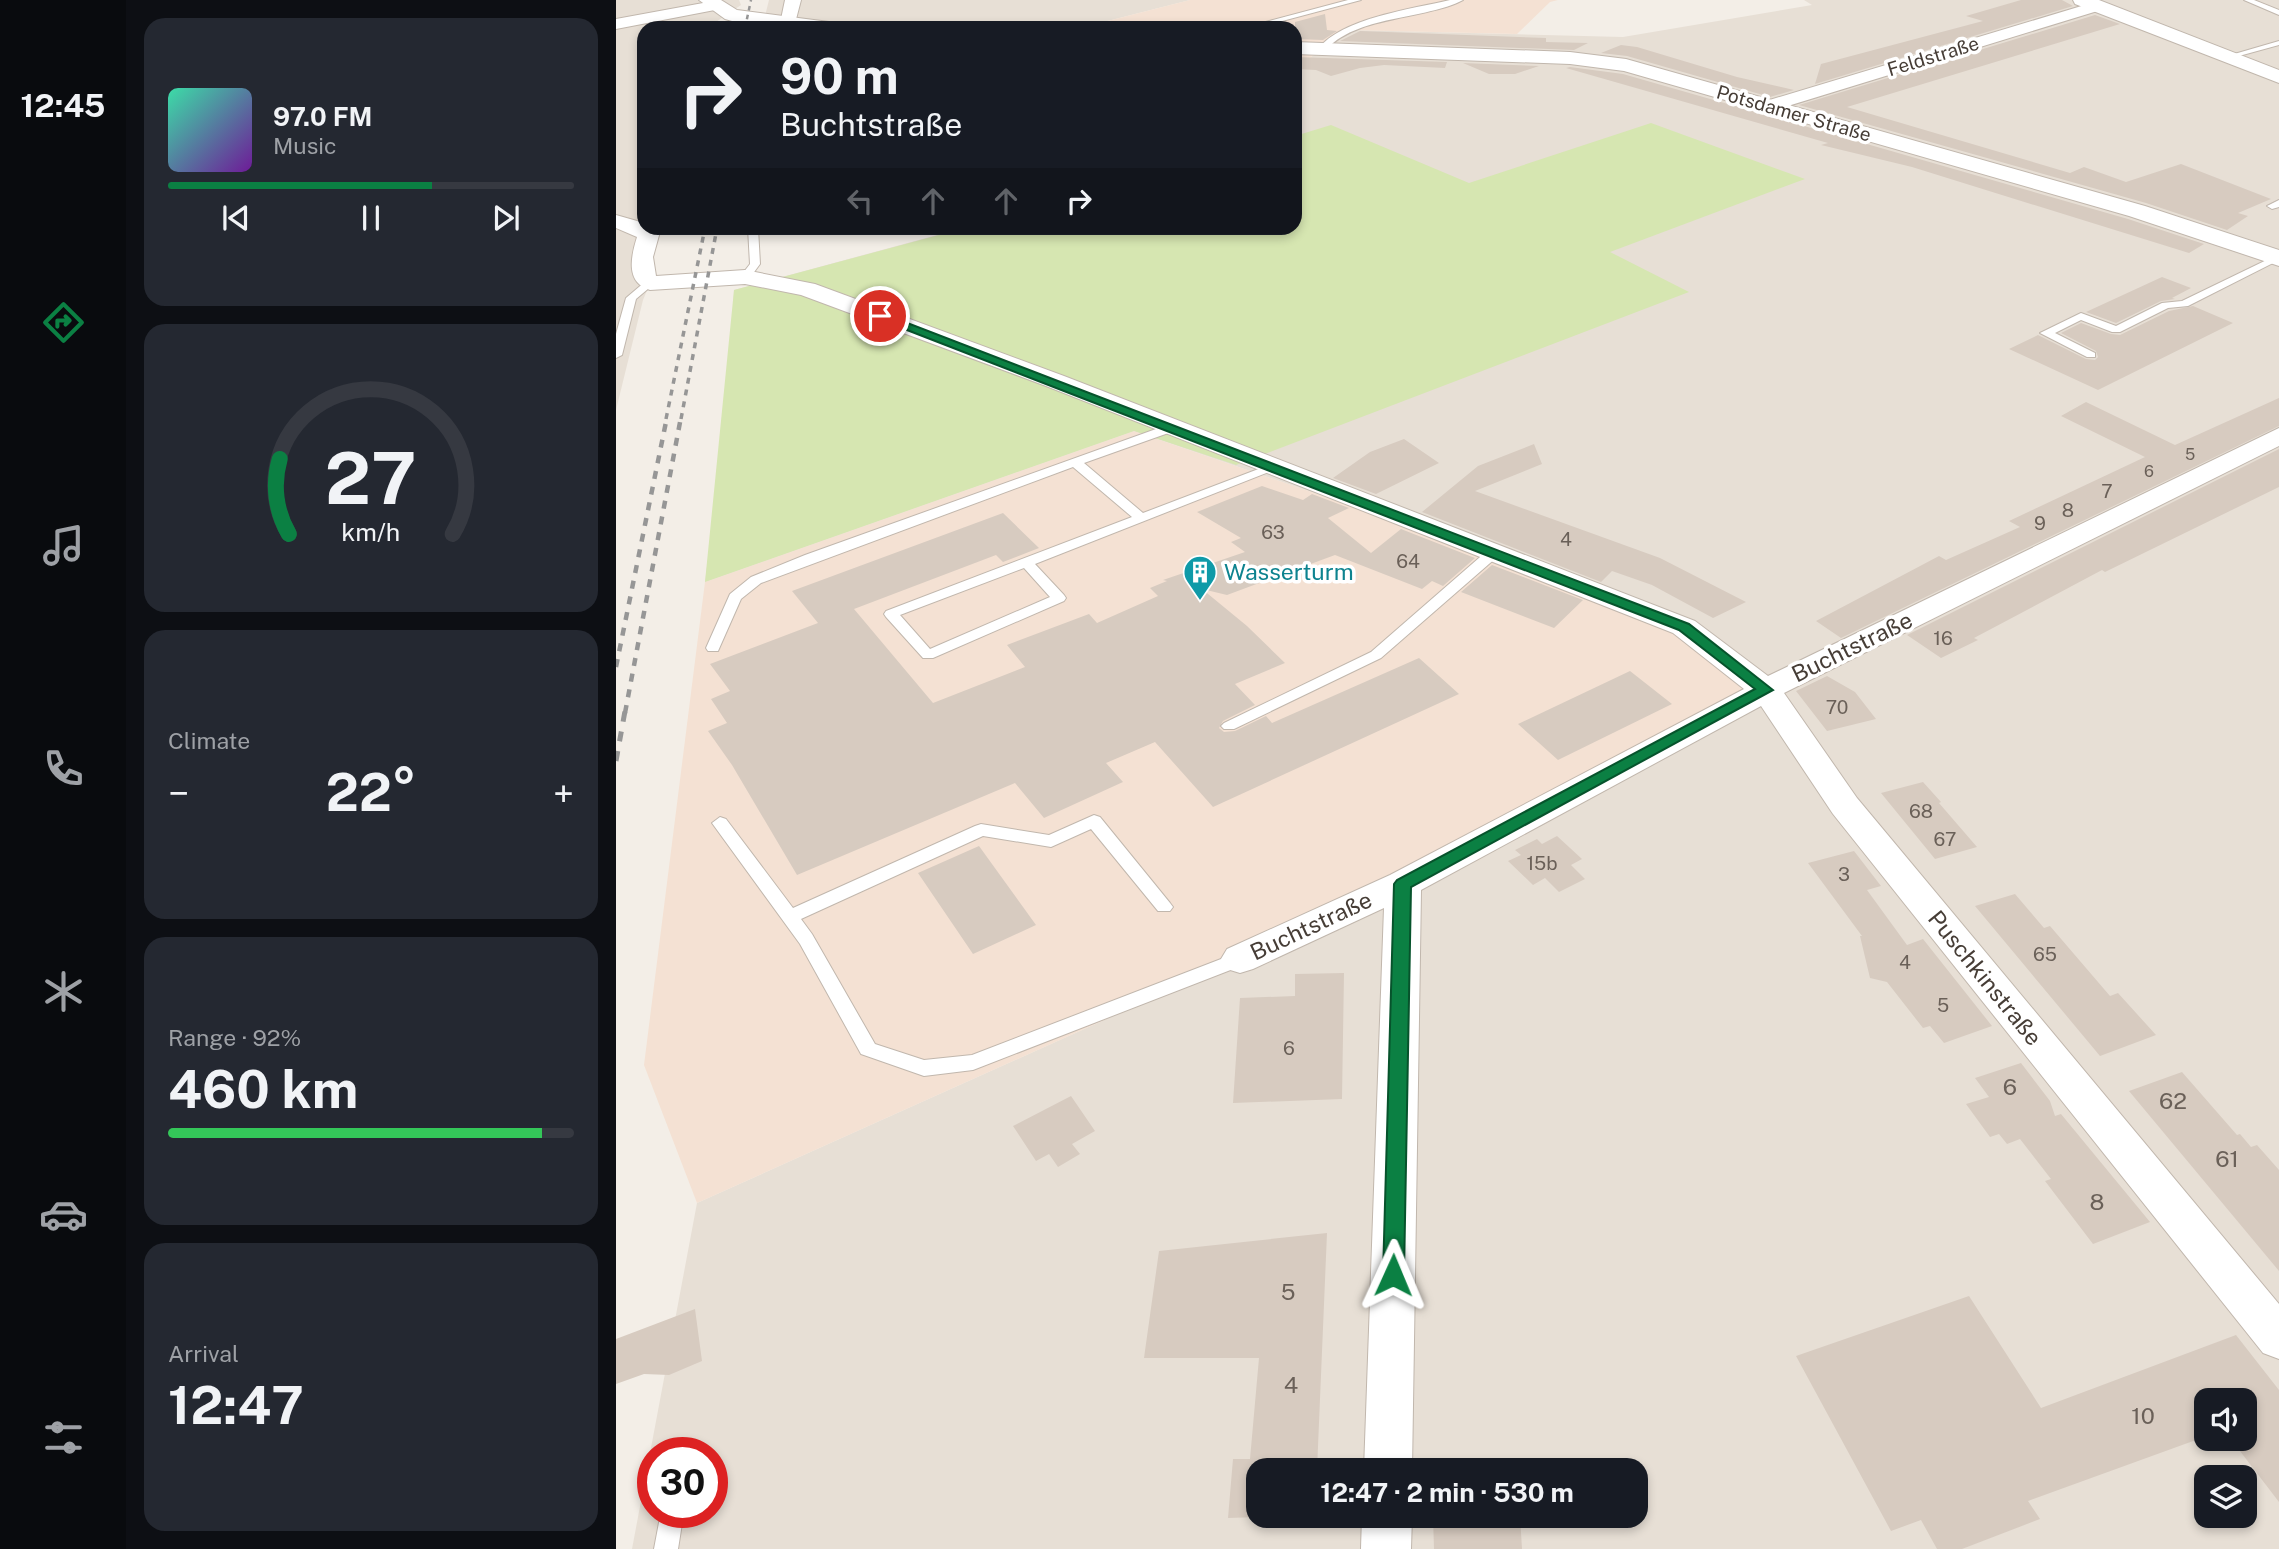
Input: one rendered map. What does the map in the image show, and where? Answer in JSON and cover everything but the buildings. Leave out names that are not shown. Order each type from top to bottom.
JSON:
[{"type":"street","points":[[789,21],[793,0]]},
{"type":"street","points":[[2090,3],[2279,77]]},
{"type":"street","name":"Feldstraße","points":[[1769,106],[2090,3]]},
{"type":"street","points":[[639,21],[717,11],[772,21]]},
{"type":"street","points":[[616,24],[637,21]]},
{"type":"street","name":"Potsdamer Straße","points":[[1302,48],[1601,60],[2137,211],[2279,258]]},
{"type":"street","points":[[616,221],[637,233]]},
{"type":"street","points":[[616,260],[647,238]]},
{"type":"street","points":[[647,238],[639,266],[642,275],[650,283]]},
{"type":"street","name":"Puschkinstraße","points":[[650,283],[745,277],[807,289],[1055,382],[1684,627],[1766,690],[1844,806],[2279,1338]]},
{"type":"street","name":"Buchtstraße","points":[[1240,959],[1403,884],[1766,690],[2279,436]]},
{"type":"street","points":[[1388,1458],[1403,884]]},
{"type":"street","points":[[1387,1528],[1387,1549]]},
{"type":"lane","points":[[1274,21],[1357,0]]},
{"type":"lane","points":[[1322,49],[1324,43],[1333,36],[1357,27],[1459,0]]},
{"type":"lane","points":[[2248,0],[2279,13]]},
{"type":"lane","points":[[2228,57],[2279,43]]},
{"type":"lane","points":[[745,277],[755,264],[754,235]]},
{"type":"lane","points":[[2091,355],[2046,333],[2081,316],[2116,330],[2166,305],[2184,304],[2279,258]]},
{"type":"lane","points":[[616,355],[631,298],[650,283]]},
{"type":"lane","points":[[713,648],[735,597],[756,580],[1170,428]]},
{"type":"lane","points":[[1076,463],[1141,518]]},
{"type":"lane","points":[[1026,562],[1059,598],[928,655],[891,614],[952,590],[1273,468]]},
{"type":"lane","points":[[1229,726],[1376,655],[1492,554]]},
{"type":"lane","points":[[789,917],[981,830],[1051,841],[1094,821],[1164,907]]},
{"type":"lane","points":[[720,823],[806,939],[868,1049],[924,1068],[973,1062],[1240,959]]},
{"type":"lane","points":[[666,1549],[669,1528]]},
{"type":"shaded area","points":[[616,0],[739,0],[741,5],[717,21],[637,21],[637,235],[648,235],[644,252],[650,283],[643,300],[616,410]]},
{"type":"shaded area","points":[[769,0],[1190,0],[1108,21],[764,21]]},
{"type":"shaded area","points":[[1190,0],[1558,0],[1550,2],[1517,34],[1350,30],[1302,63],[1302,21],[1108,21]]},
{"type":"shaded area","points":[[1804,0],[2279,0],[2279,1549],[632,1549],[637,1522],[637,1528],[728,1528],[728,1437],[653,1437],[697,1203],[1240,959],[1492,554],[1134,431],[705,582],[728,402],[734,290],[937,235],[1302,235],[1302,63],[1350,30],[1623,37],[1812,5]]},
{"type":"shaded area","points":[[1134,431],[1492,554],[1684,627],[1766,690],[1240,959],[697,1203],[644,1065],[705,582]]},
{"type":"green space","points":[[1651,123],[1805,179],[1610,252],[1689,292],[1236,465],[1134,431],[705,582],[734,290],[939,235],[1302,235],[1302,134],[1331,125],[1469,183]]},
{"type":"railway","points":[[746,21],[751,0]]},
{"type":"railway","points":[[666,419],[704,235]]},
{"type":"railway","points":[[681,419],[716,235]]},
{"type":"railway","points":[[616,667],[667,417]]},
{"type":"railway","points":[[625,713],[681,417]]},
{"type":"railway","points":[[616,761],[625,711]]},
{"type":"place","name":"Wasserturm","points":[[1200,602]]},
{"type":"route","points":[[880,316],[1684,627],[1766,690],[1403,884],[1393,1275]]}]
